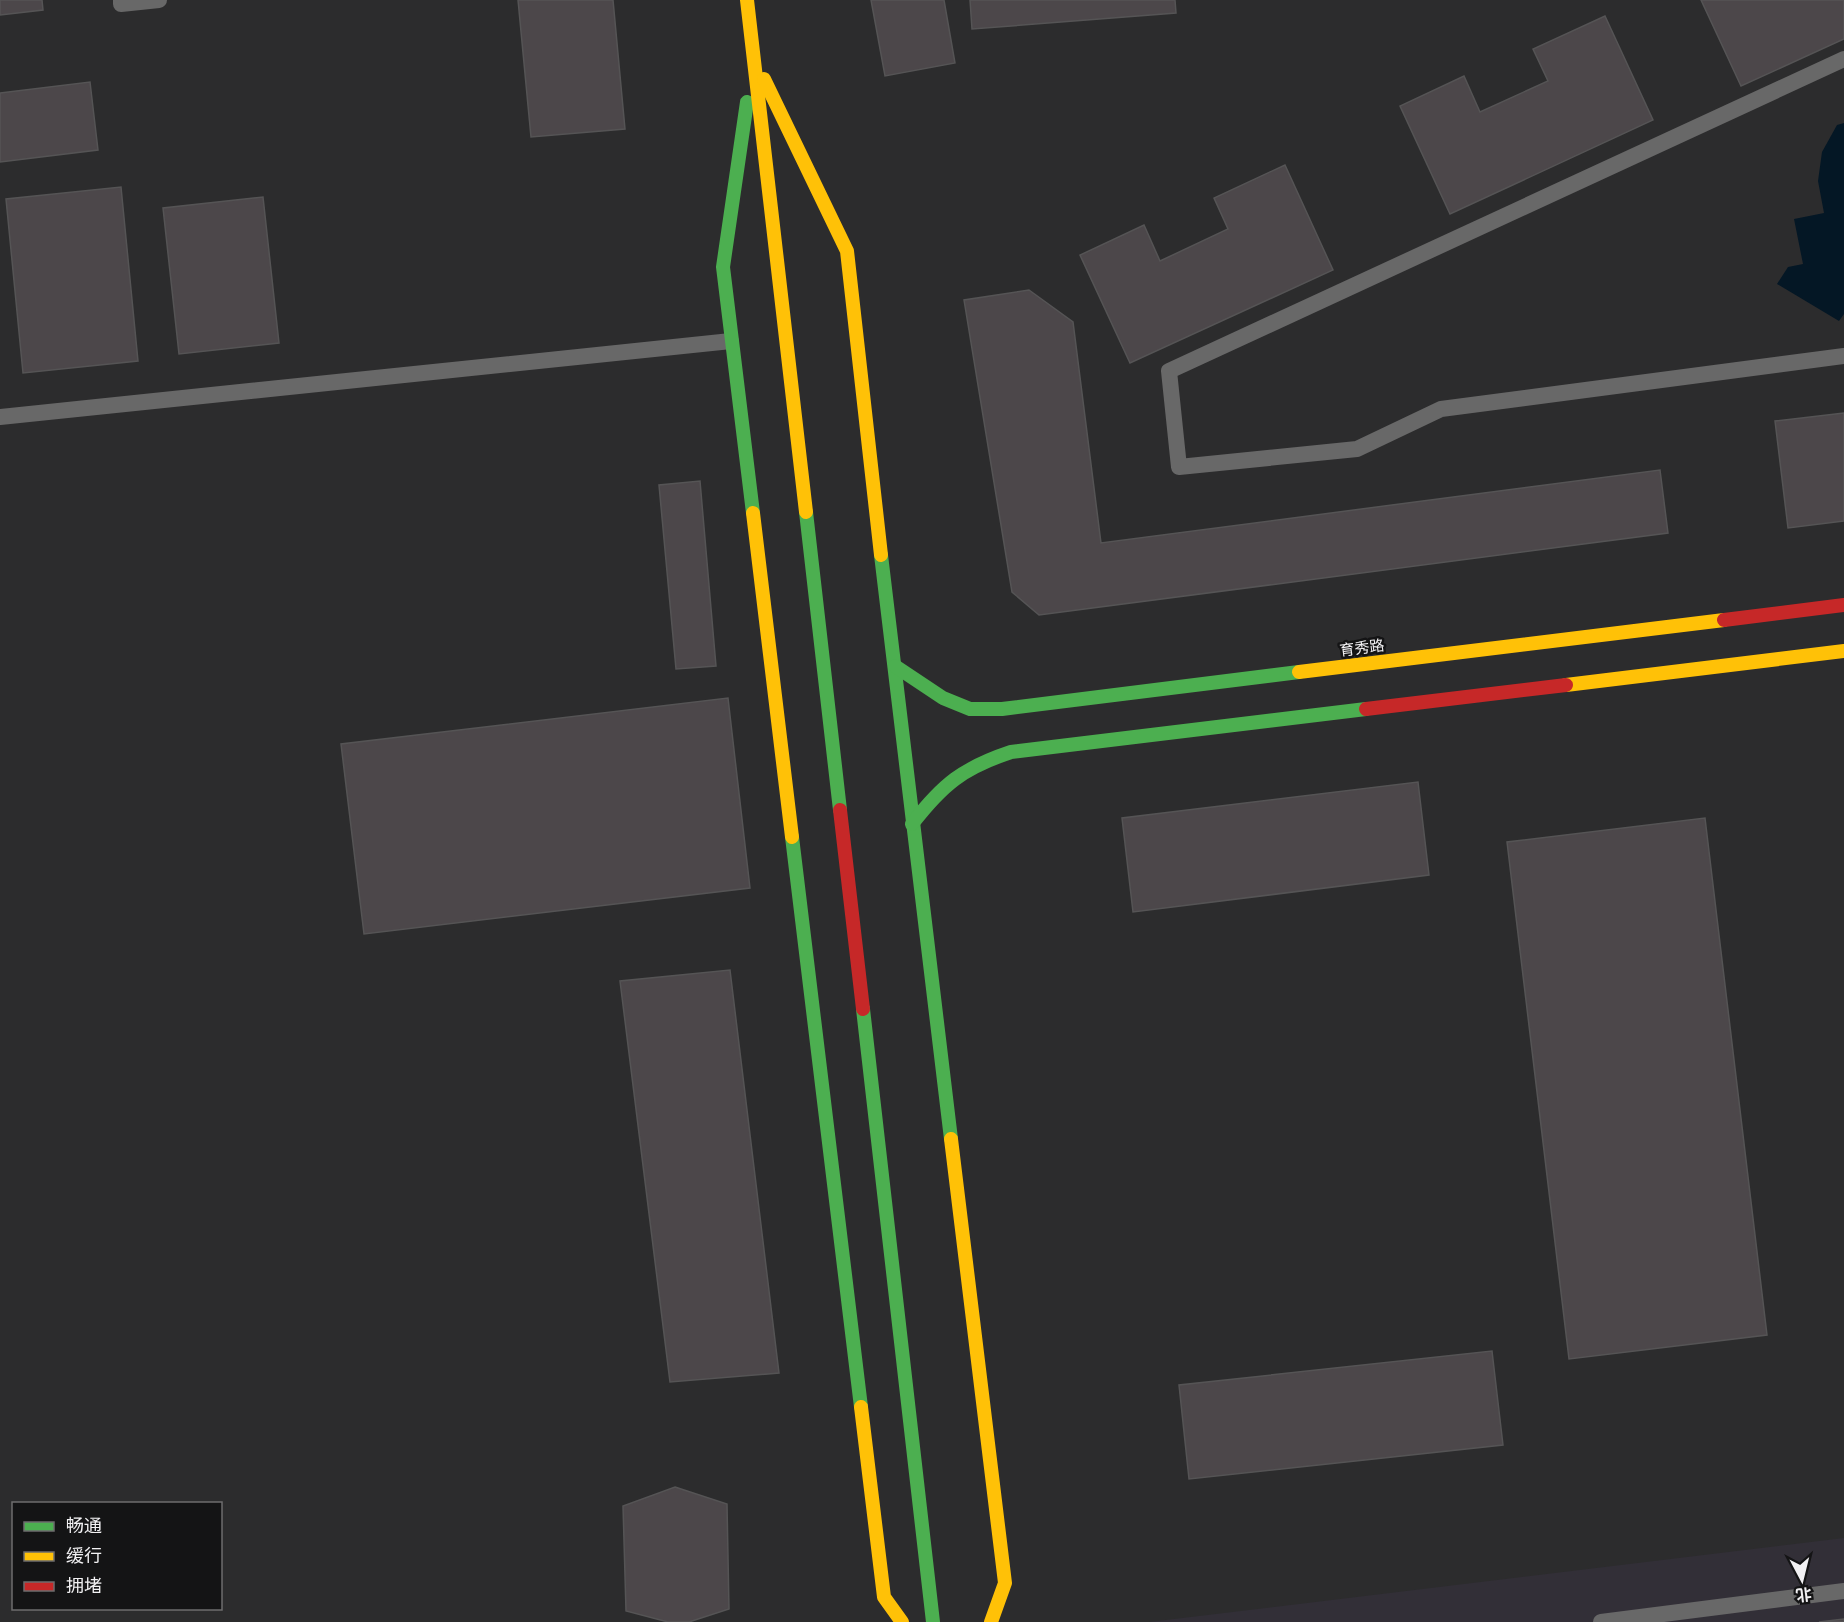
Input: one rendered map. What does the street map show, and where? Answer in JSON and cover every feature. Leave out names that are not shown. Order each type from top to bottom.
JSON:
[{"type":"street","points":[[747,0],[933,1622]]},
{"type":"street","points":[[753,56],[723,267],[885,1597],[902,1622]]},
{"type":"street","points":[[753,56],[847,251],[912,824],[1005,1583],[991,1622]]},
{"type":"street","name":"育秀路","points":[[895,666],[943,698],[970,709],[1002,710],[1844,605]]},
{"type":"street","points":[[912,824],[933,796],[956,777],[981,762],[1011,752],[1844,651]]},
{"type":"lane","points":[[121,0],[122,4],[159,0]]},
{"type":"lane","points":[[1844,59],[1169,371],[1179,467],[1357,448],[1441,409],[1844,356]]},
{"type":"lane","points":[[0,417],[731,341]]},
{"type":"lane","points":[[1600,1622],[1844,1591]]},
{"type":"shaded area","points":[[1844,1538],[1844,1622],[1149,1622]]},
{"type":"water","points":[[1844,123],[1844,314],[1839,321],[1777,284],[1788,267],[1803,264],[1794,219],[1824,213],[1818,181],[1822,152],[1837,125]]},
{"type":"building","points":[[0,0],[42,0],[43,10],[0,15]]},
{"type":"building","points":[[518,0],[613,0],[625,129],[531,137]]},
{"type":"building","points":[[871,0],[944,0],[955,63],[885,76]]},
{"type":"building","points":[[970,0],[1175,0],[1176,13],[972,29]]},
{"type":"building","points":[[1701,0],[1844,0],[1844,39],[1741,86]]},
{"type":"building","points":[[1605,16],[1653,120],[1450,214],[1400,106],[1464,76],[1480,112],[1548,81],[1533,49]]},
{"type":"building","points":[[90,82],[98,150],[0,162],[0,93]]},
{"type":"building","points":[[1285,165],[1333,270],[1130,363],[1080,255],[1144,225],[1160,261],[1228,229],[1214,198]]},
{"type":"building","points":[[121,187],[138,361],[23,373],[6,199]]},
{"type":"building","points":[[263,197],[279,343],[179,354],[163,208]]},
{"type":"building","points":[[1029,290],[1073,322],[1101,543],[1660,470],[1668,533],[1039,615],[1012,592],[964,300]]},
{"type":"building","points":[[1844,413],[1844,521],[1788,528],[1775,421]]},
{"type":"building","points":[[700,481],[716,666],[676,669],[659,485]]},
{"type":"building","points":[[728,698],[750,888],[364,934],[341,744]]},
{"type":"building","points":[[1418,782],[1429,875],[1133,912],[1122,818]]},
{"type":"building","points":[[1705,818],[1767,1335],[1569,1359],[1507,842]]},
{"type":"building","points":[[730,970],[779,1373],[670,1382],[620,981]]},
{"type":"building","points":[[1492,1351],[1503,1445],[1189,1479],[1179,1385]]},
{"type":"building","points":[[675,1487],[727,1504],[729,1609],[689,1622],[668,1622],[626,1611],[623,1506]]},
{"type":"building","points":[[1844,1619],[1844,1622],[1819,1622]]},
{"type":"traffic: fast","points":[[747,102],[723,267],[753,513]]},
{"type":"traffic: fast","points":[[806,512],[840,810]]},
{"type":"traffic: fast","points":[[881,555],[951,1139]]},
{"type":"traffic: fast","points":[[895,666],[943,698],[970,709],[1002,709],[1299,672]]},
{"type":"traffic: fast","points":[[912,824],[934,798],[955,779],[980,764],[1011,752],[1366,709]]},
{"type":"traffic: fast","points":[[792,837],[861,1407]]},
{"type":"traffic: fast","points":[[863,1009],[933,1622]]},
{"type":"traffic: slow","points":[[747,0],[806,512]]},
{"type":"traffic: slow","points":[[764,79],[847,251],[881,555]]},
{"type":"traffic: slow","points":[[753,513],[792,837]]},
{"type":"traffic: slow","points":[[1299,672],[1724,620]]},
{"type":"traffic: slow","points":[[1566,685],[1844,651]]},
{"type":"traffic: slow","points":[[951,1139],[1005,1583],[991,1622]]},
{"type":"traffic: slow","points":[[861,1407],[884,1597],[902,1622]]},
{"type":"traffic: jam","points":[[1724,620],[1844,605]]},
{"type":"traffic: jam","points":[[1366,709],[1566,685]]},
{"type":"traffic: jam","points":[[840,810],[863,1009]]}]
